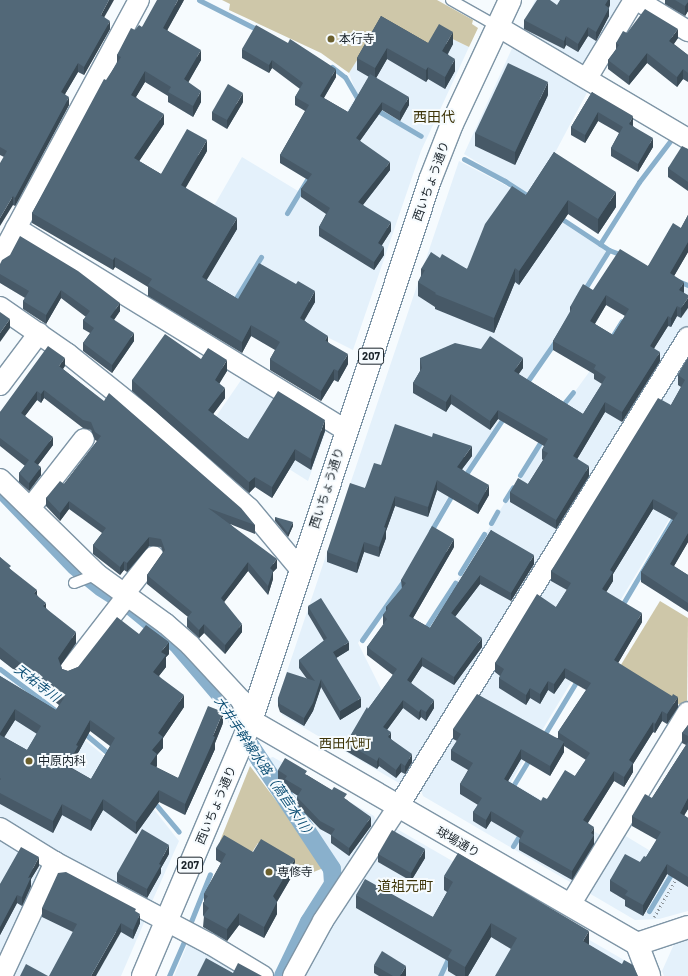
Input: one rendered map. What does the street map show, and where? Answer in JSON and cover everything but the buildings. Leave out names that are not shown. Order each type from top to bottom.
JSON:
[{"type":"main road","name":"西いちょう通り","points":[[143,976],[180,929],[430,180],[497,26],[510,0]]},
{"type":"main road","name":"球場通り","points":[[251,720],[398,807],[570,905],[647,941]]},
{"type":"main road","points":[[649,976],[647,941],[688,927]]},
{"type":"street","points":[[0,258],[139,0]]},
{"type":"street","points":[[587,78],[634,0]]},
{"type":"street","points":[[638,0],[688,31]]},
{"type":"street","points":[[497,26],[688,139]]},
{"type":"street","points":[[16,228],[346,430]]},
{"type":"street","points":[[0,307],[39,333],[149,420],[249,508],[300,569]]},
{"type":"street","points":[[0,385],[39,333]]},
{"type":"street","points":[[293,976],[323,921],[398,807],[688,337]]},
{"type":"street","points":[[31,507],[84,439]]},
{"type":"street","points":[[0,479],[31,507],[97,574],[190,645],[241,700],[251,720]]},
{"type":"street","points":[[69,671],[115,612],[154,556]]},
{"type":"street","points":[[570,905],[688,712]]},
{"type":"street","points":[[0,828],[55,862],[180,929],[263,976]]},
{"type":"street","points":[[2,976],[55,862]]},
{"type":"lane","points":[[451,0],[497,26]]},
{"type":"lane","points":[[74,583],[97,574]]},
{"type":"path","points":[[647,941],[652,919],[678,875]]},
{"type":"shaded area","name":"本行寺","points":[[222,0],[437,0],[473,20],[472,24],[478,28],[469,47],[436,31],[425,50],[379,25],[349,73],[321,53],[229,10],[230,4]]},
{"type":"shaded area","points":[[535,0],[628,0],[586,71],[520,33]]},
{"type":"shaded area","points":[[379,24],[436,31],[469,47],[421,151],[353,350],[241,294],[233,305],[74,208],[211,211],[242,157],[298,191],[357,95],[349,73]]},
{"type":"shaded area","points":[[514,44],[590,87],[532,196],[464,154]]},
{"type":"shaded area","points":[[459,161],[505,185],[606,251],[559,334],[445,502],[395,594],[358,643],[383,693],[435,616],[563,408],[603,353],[655,272],[688,287],[688,325],[409,780],[399,783],[282,715],[277,701]]},
{"type":"shaded area","points":[[688,347],[688,488],[511,782],[612,842],[619,832],[682,870],[688,862],[688,911],[659,919],[635,920],[423,796],[419,784]]},
{"type":"shaded area","points":[[250,367],[331,417],[308,481],[213,421]]},
{"type":"shaded area","points":[[660,601],[688,618],[687,709],[619,668]]},
{"type":"shaded area","points":[[0,675],[20,687],[125,773],[179,841],[150,906],[0,820]]},
{"type":"shaded area","points":[[273,757],[374,816],[378,826],[343,876],[262,760]]},
{"type":"shaded area","points":[[250,766],[326,867],[311,873],[258,843],[249,857],[220,841]]},
{"type":"shaded area","points":[[397,829],[631,964],[635,976],[300,976],[387,833]]},
{"type":"shaded area","points":[[0,834],[45,866],[0,964]]},
{"type":"shaded area","points":[[53,880],[146,918],[121,976],[8,976]]},
{"type":"shaded area","points":[[190,938],[254,976],[174,976]]},
{"type":"shaded area","points":[[688,938],[688,976],[664,976],[662,971],[675,942]]},
{"type":"water","points":[[0,489],[179,643],[230,706],[264,762],[253,766],[223,712],[171,651],[126,614],[96,595],[69,573],[0,501]]},
{"type":"pier","points":[[233,709],[262,758],[250,762],[228,721]]},
{"type":"waterway","points":[[199,0],[260,31]]},
{"type":"waterway","points":[[332,67],[345,77],[357,98],[361,101]]},
{"type":"waterway","points":[[375,109],[421,136]]},
{"type":"waterway","points":[[600,244],[639,182],[671,140]]},
{"type":"waterway","points":[[464,159],[505,181],[531,198]]},
{"type":"waterway","points":[[287,213],[307,180]]},
{"type":"waterway","points":[[559,217],[609,250],[622,255]]},
{"type":"waterway","points":[[583,292],[609,250]]},
{"type":"waterway","points":[[233,303],[261,257]]},
{"type":"waterway","points":[[678,281],[688,285]]},
{"type":"waterway","points":[[610,340],[622,321]]},
{"type":"waterway","points":[[525,385],[557,339]]},
{"type":"waterway","points":[[561,407],[573,392]]},
{"type":"waterway","points":[[464,477],[504,417]]},
{"type":"waterway","points":[[520,475],[543,438]]},
{"type":"waterway","points":[[505,500],[513,487]]},
{"type":"waterway","points":[[431,531],[453,493]]},
{"type":"waterway","points":[[491,523],[497,512]]},
{"type":"waterway","points":[[621,607],[676,514]]},
{"type":"waterway","points":[[460,573],[484,534]]},
{"type":"waterway","points":[[362,640],[404,580]]},
{"type":"waterway","points":[[423,632],[455,583]]},
{"type":"waterway","name":"天祐寺川","points":[[0,669],[59,713]]},
{"type":"waterway","points":[[543,737],[578,679]]},
{"type":"waterway","name":"天祐寺川","points":[[84,733],[111,756]]},
{"type":"waterway","name":"大井手幹線水路（萵苣木川）","points":[[248,742],[332,869],[333,884],[309,922],[283,976]]},
{"type":"waterway","points":[[516,790],[513,786],[530,758]]},
{"type":"waterway","name":"天祐寺川","points":[[153,801],[179,832]]},
{"type":"waterway","points":[[513,846],[522,831]]},
{"type":"waterway","points":[[649,911],[673,871]]},
{"type":"waterway","points":[[188,929],[210,874]]},
{"type":"waterway","points":[[169,976],[186,937]]},
{"type":"waterway","points":[[440,976],[450,955]]},
{"type":"place","name":"本行寺","points":[[331,39]]},
{"type":"place","name":"中原内科","points":[[29,761]]},
{"type":"place","name":"専修寺","points":[[269,872]]},
{"type":"district","name":"西田代","points":[[434,117]]},
{"type":"district","name":"西田代町","points":[[345,743]]},
{"type":"district","name":"道祖元町","points":[[405,886]]}]
